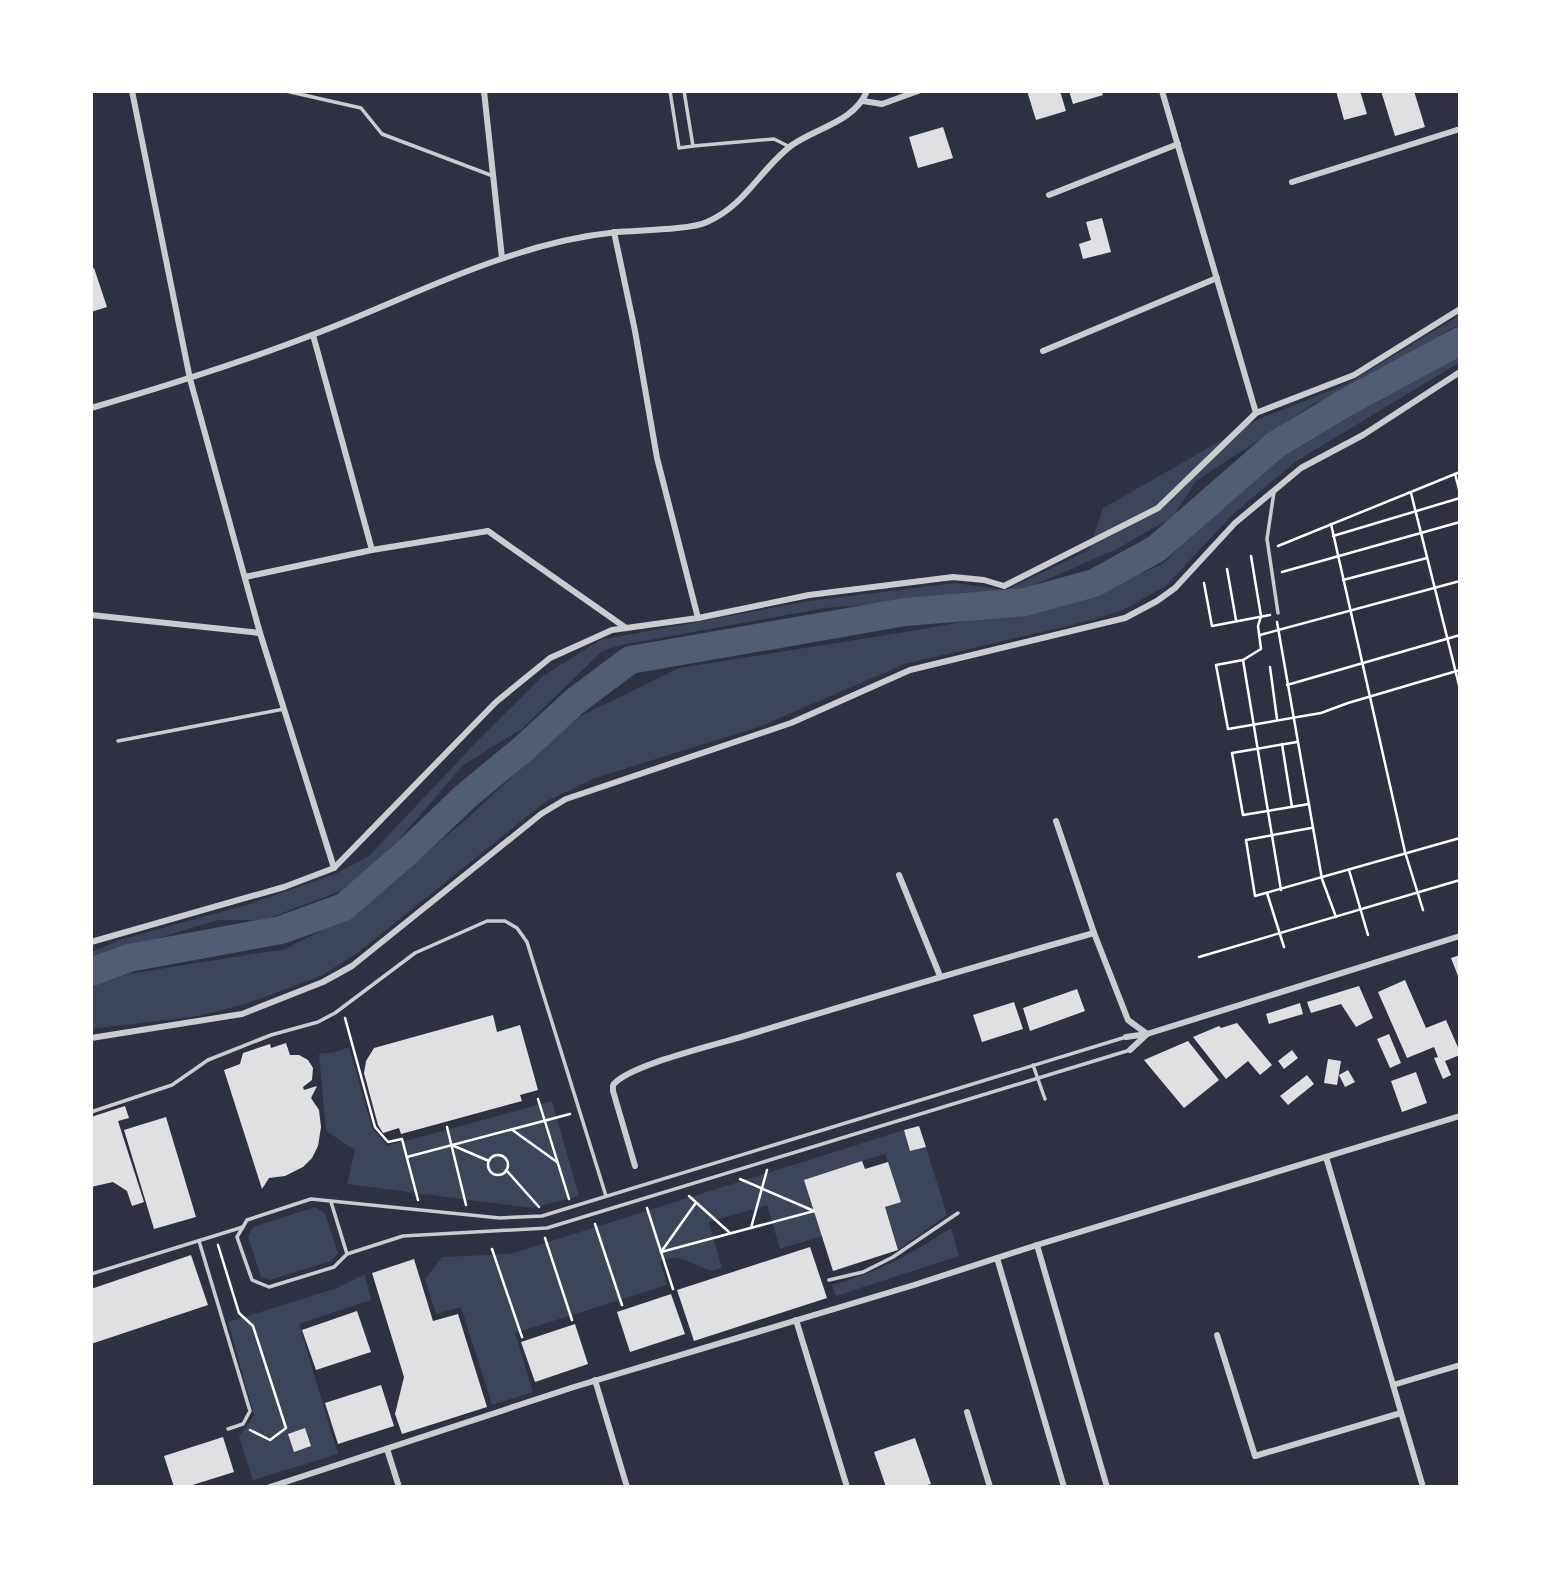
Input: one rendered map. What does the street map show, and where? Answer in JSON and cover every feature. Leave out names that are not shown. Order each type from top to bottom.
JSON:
[{"type":"street","points":[[132,91],[190,379],[260,633],[334,868]]},
{"type":"street","points":[[484,91],[502,258]]},
{"type":"street","points":[[91,408],[190,379],[313,335],[502,258],[563,240],[614,232],[703,224],[729,211],[790,147],[809,134],[852,113],[863,101],[867,91]]},
{"type":"street","points":[[863,101],[882,104],[918,91]]},
{"type":"street","points":[[1162,91],[1256,413]]},
{"type":"street","points":[[1292,182],[1460,129]]},
{"type":"street","points":[[1049,195],[1178,144]]},
{"type":"street","points":[[614,232],[635,331],[657,458],[698,618]]},
{"type":"street","points":[[1043,351],[1217,278]]},
{"type":"street","points":[[91,942],[284,887],[334,868],[496,702],[550,658],[612,630],[698,618],[809,595],[953,577],[984,580],[1004,586],[1158,508],[1256,413],[1354,375],[1460,309]]},
{"type":"street","points":[[313,335],[372,550]]},
{"type":"street","points":[[91,1038],[242,1014],[323,982],[352,966],[541,814],[566,799],[791,723],[910,670],[1125,618],[1175,588],[1235,523],[1301,468],[1363,435],[1460,372]]},
{"type":"street","points":[[245,577],[372,550],[488,531],[626,628]]},
{"type":"street","points":[[91,615],[260,633]]},
{"type":"street","points":[[1056,821],[1094,933],[1128,1020],[1147,1034]]},
{"type":"street","points":[[898,875],[940,976]]},
{"type":"street","points":[[635,1166],[613,1085],[645,1067],[940,976],[1094,933]]},
{"type":"street","points":[[1126,1037],[1147,1034],[1460,936]]},
{"type":"street","points":[[1130,1050],[1147,1034]]},
{"type":"street","points":[[270,1487],[595,1380],[1460,1116]]},
{"type":"street","points":[[1325,1157],[1423,1487]]},
{"type":"street","points":[[1037,1245],[1107,1487]]},
{"type":"street","points":[[997,1258],[1063,1487]]},
{"type":"street","points":[[796,1320],[847,1487]]},
{"type":"street","points":[[1217,1335],[1255,1456],[1401,1413]]},
{"type":"street","points":[[1393,1385],[1460,1365]]},
{"type":"street","points":[[595,1380],[627,1487]]},
{"type":"street","points":[[967,1412],[990,1487]]},
{"type":"street","points":[[387,1449],[399,1487]]},
{"type":"lane","points":[[286,91],[361,108],[382,134],[493,176]]},
{"type":"lane","points":[[670,91],[680,148],[774,139],[790,147]]},
{"type":"lane","points":[[684,91],[693,146]]},
{"type":"lane","points":[[1275,490],[1267,539],[1278,613]]},
{"type":"lane","points":[[118,741],[284,709]]},
{"type":"lane","points":[[91,1112],[172,1085],[208,1060],[271,1035],[318,1022],[342,1008],[415,953],[487,921],[505,921],[517,928],[527,942],[606,1196]]},
{"type":"lane","points":[[1126,1037],[546,1215],[499,1218],[311,1199],[247,1220],[237,1237],[252,1280],[269,1287],[334,1267],[347,1254],[402,1236],[542,1228],[1130,1050]]},
{"type":"lane","points":[[1033,1065],[1045,1100]]},
{"type":"lane","points":[[331,1202],[347,1254]]},
{"type":"lane","points":[[828,1280],[863,1272],[893,1257],[958,1213]]},
{"type":"lane","points":[[91,1274],[243,1227]]},
{"type":"lane","points":[[199,1241],[250,1411],[243,1424],[229,1429]]},
{"type":"path","points":[[1278,546],[1458,473],[1460,493]]},
{"type":"path","points":[[1411,493],[1458,671],[1460,689]]},
{"type":"path","points":[[1334,536],[1460,498]]},
{"type":"path","points":[[1272,574],[1460,522]]},
{"type":"path","points":[[1331,524],[1405,852],[1423,910]]},
{"type":"path","points":[[1251,556],[1261,616],[1258,626],[1261,649],[1243,660],[1216,665],[1228,729],[1321,713],[1458,671]]},
{"type":"path","points":[[1343,580],[1427,558]]},
{"type":"path","points":[[1227,569],[1236,621]]},
{"type":"path","points":[[1260,635],[1460,581]]},
{"type":"path","points":[[1204,583],[1212,626],[1278,613],[1277,630],[1322,879],[1336,917]]},
{"type":"path","points":[[1287,685],[1460,635]]},
{"type":"path","points":[[1243,660],[1280,890]]},
{"type":"path","points":[[1270,667],[1278,721]]},
{"type":"path","points":[[1297,741],[1232,753],[1243,815],[1309,804]]},
{"type":"path","points":[[1282,744],[1292,807]]},
{"type":"path","points":[[1313,827],[1246,840],[1255,896],[1322,879],[1405,852],[1460,840]]},
{"type":"path","points":[[1349,870],[1368,934]]},
{"type":"path","points":[[1199,957],[1460,880]]},
{"type":"path","points":[[1267,893],[1284,947]]},
{"type":"path","points":[[342,1008],[375,1127],[388,1142],[402,1139],[420,1210]]},
{"type":"path","points":[[538,1099],[572,1207]]},
{"type":"path","points":[[406,1157],[580,1111]]},
{"type":"path","points":[[447,1127],[469,1215]]},
{"type":"path","points":[[511,1129],[558,1163]]},
{"type":"path","points":[[451,1145],[489,1161]]},
{"type":"path","points":[[496,1155],[502,1156],[507,1161],[506,1170],[501,1175],[495,1174],[490,1170],[489,1161],[496,1155]]},
{"type":"path","points":[[751,1228],[769,1160]]},
{"type":"path","points":[[506,1170],[546,1215]]},
{"type":"path","points":[[661,1252],[814,1211],[727,1173]]},
{"type":"path","points":[[679,1188],[730,1233]]},
{"type":"path","points":[[643,1198],[673,1289]]},
{"type":"path","points":[[661,1252],[696,1203]]},
{"type":"path","points":[[592,1214],[622,1306]]},
{"type":"path","points":[[542,1228],[572,1320]]},
{"type":"path","points":[[215,1236],[239,1313],[253,1326],[286,1428],[270,1440],[240,1425]]},
{"type":"path","points":[[492,1249],[522,1337]]},
{"type":"shaded area","points":[[1460,315],[1460,325],[1450,329],[1408,362],[1347,392],[1315,403],[1196,481],[1173,517],[1115,550],[1013,594],[825,608],[622,645],[602,651],[522,729],[463,765],[386,855],[349,888],[264,920],[218,920],[123,949],[91,962],[91,952],[123,939],[246,905],[335,874],[368,857],[480,738],[543,676],[600,640],[809,601],[955,583],[1006,590],[1089,550],[1103,508],[1259,419],[1347,384]]},
{"type":"shaded area","points":[[1460,348],[1460,362],[1295,462],[1232,515],[1166,586],[1123,610],[1092,620],[905,664],[759,727],[595,778],[545,802],[360,951],[323,975],[249,1003],[199,1016],[91,1029],[91,986],[128,974],[285,949],[350,916],[470,816],[574,719],[679,668],[918,630],[1087,598],[1164,563],[1278,450]]},
{"type":"shaded area","points":[[349,1047],[372,1128],[387,1146],[552,1101],[579,1196],[532,1208],[347,1184],[355,1150],[326,1131],[319,1054]]},
{"type":"shaded area","points":[[904,1130],[910,1151],[926,1147],[947,1215],[898,1250],[885,1207],[900,1202],[885,1154],[862,1161],[822,1236],[780,1249],[767,1205],[709,1222],[722,1268],[711,1271],[677,1257],[660,1261],[667,1285],[515,1333],[533,1392],[492,1405],[461,1307],[436,1314],[425,1279],[442,1257],[510,1254]]},
{"type":"shaded area","points":[[315,1207],[325,1213],[338,1253],[331,1261],[270,1280],[261,1277],[248,1237],[253,1227]]},
{"type":"shaded area","points":[[951,1228],[959,1256],[836,1296],[832,1285],[894,1261]]},
{"type":"shaded area","points":[[365,1274],[371,1300],[299,1324],[338,1454],[253,1480],[239,1437],[254,1415],[228,1322],[337,1288]]},
{"type":"building","points":[[1027,91],[1060,91],[1066,111],[1036,120]]},
{"type":"building","points":[[1069,91],[1101,91],[1103,95],[1073,104]]},
{"type":"building","points":[[1336,91],[1360,91],[1367,114],[1344,120]]},
{"type":"building","points":[[1381,91],[1414,91],[1425,127],[1395,136]]},
{"type":"building","points":[[943,127],[953,158],[918,168],[909,137]]},
{"type":"building","points":[[1102,218],[1111,252],[1083,259],[1079,244],[1091,240],[1086,222]]},
{"type":"building","points":[[94,268],[107,307],[91,312],[91,269]]},
{"type":"building","points":[[1460,955],[1460,981],[1451,958]]},
{"type":"building","points":[[1405,980],[1426,1028],[1446,1020],[1460,1052],[1460,1055],[1445,1061],[1451,1075],[1443,1079],[1434,1058],[1438,1057],[1434,1047],[1407,1058],[1378,992]]},
{"type":"building","points":[[1359,986],[1373,1018],[1356,1027],[1341,1004],[1311,1013],[1307,1002]]},
{"type":"building","points":[[1077,989],[1085,1011],[1030,1031],[1023,1008]]},
{"type":"building","points":[[1014,1002],[1023,1029],[982,1042],[973,1015]]},
{"type":"building","points":[[1300,1003],[1303,1014],[1269,1024],[1266,1014]]},
{"type":"building","points":[[493,1015],[497,1032],[520,1025],[538,1090],[520,1095],[522,1101],[401,1134],[399,1128],[383,1133],[378,1125],[364,1073],[366,1061],[374,1048]]},
{"type":"building","points":[[1237,1023],[1272,1065],[1260,1075],[1248,1061],[1226,1079],[1193,1037],[1219,1026],[1221,1028]]},
{"type":"building","points":[[1389,1034],[1401,1063],[1390,1068],[1377,1039]]},
{"type":"building","points":[[1188,1041],[1219,1080],[1184,1108],[1144,1060]]},
{"type":"building","points":[[286,1043],[290,1055],[299,1055],[308,1060],[313,1068],[312,1080],[303,1087],[304,1090],[317,1086],[311,1098],[319,1110],[321,1127],[318,1146],[303,1167],[285,1176],[269,1178],[262,1189],[224,1070],[240,1064],[243,1053],[270,1044],[271,1048]]},
{"type":"building","points":[[1292,1050],[1298,1058],[1284,1069],[1278,1061]]},
{"type":"building","points":[[1328,1059],[1341,1061],[1337,1085],[1324,1083]]},
{"type":"building","points":[[1348,1070],[1355,1082],[1345,1087],[1339,1075]]},
{"type":"building","points":[[1416,1072],[1427,1103],[1402,1112],[1391,1081]]},
{"type":"building","points":[[1307,1075],[1314,1084],[1288,1105],[1280,1096]]},
{"type":"building","points":[[125,1106],[129,1118],[118,1121],[144,1202],[132,1206],[127,1191],[113,1182],[91,1187],[91,1117]]},
{"type":"building","points":[[166,1117],[196,1217],[154,1229],[124,1130]]},
{"type":"building","points":[[919,1126],[926,1147],[910,1151],[904,1130]]},
{"type":"building","points":[[862,1161],[865,1169],[888,1162],[901,1202],[885,1207],[898,1250],[833,1271],[804,1180]]},
{"type":"building","points":[[810,1247],[827,1298],[694,1341],[677,1290]]},
{"type":"building","points":[[191,1255],[208,1305],[91,1344],[91,1289]]},
{"type":"building","points":[[414,1259],[433,1321],[458,1314],[487,1407],[402,1434],[395,1414],[404,1377],[372,1273]]},
{"type":"building","points":[[671,1294],[685,1334],[630,1352],[617,1312]]},
{"type":"building","points":[[357,1311],[371,1352],[316,1370],[302,1330]]},
{"type":"building","points":[[575,1324],[588,1364],[535,1382],[521,1342]]},
{"type":"building","points":[[381,1385],[394,1426],[338,1444],[325,1403]]},
{"type":"building","points":[[305,1428],[311,1446],[294,1452],[288,1434]]},
{"type":"building","points":[[223,1437],[234,1472],[186,1487],[174,1487],[164,1456]]},
{"type":"building","points":[[915,1438],[931,1484],[921,1487],[886,1487],[874,1452]]},
{"type":"waterway","points":[[91,972],[129,958],[281,930],[344,907],[574,702],[630,660],[905,612],[1025,602],[1094,583],[1156,549],[1275,445],[1345,403],[1460,341]]}]
